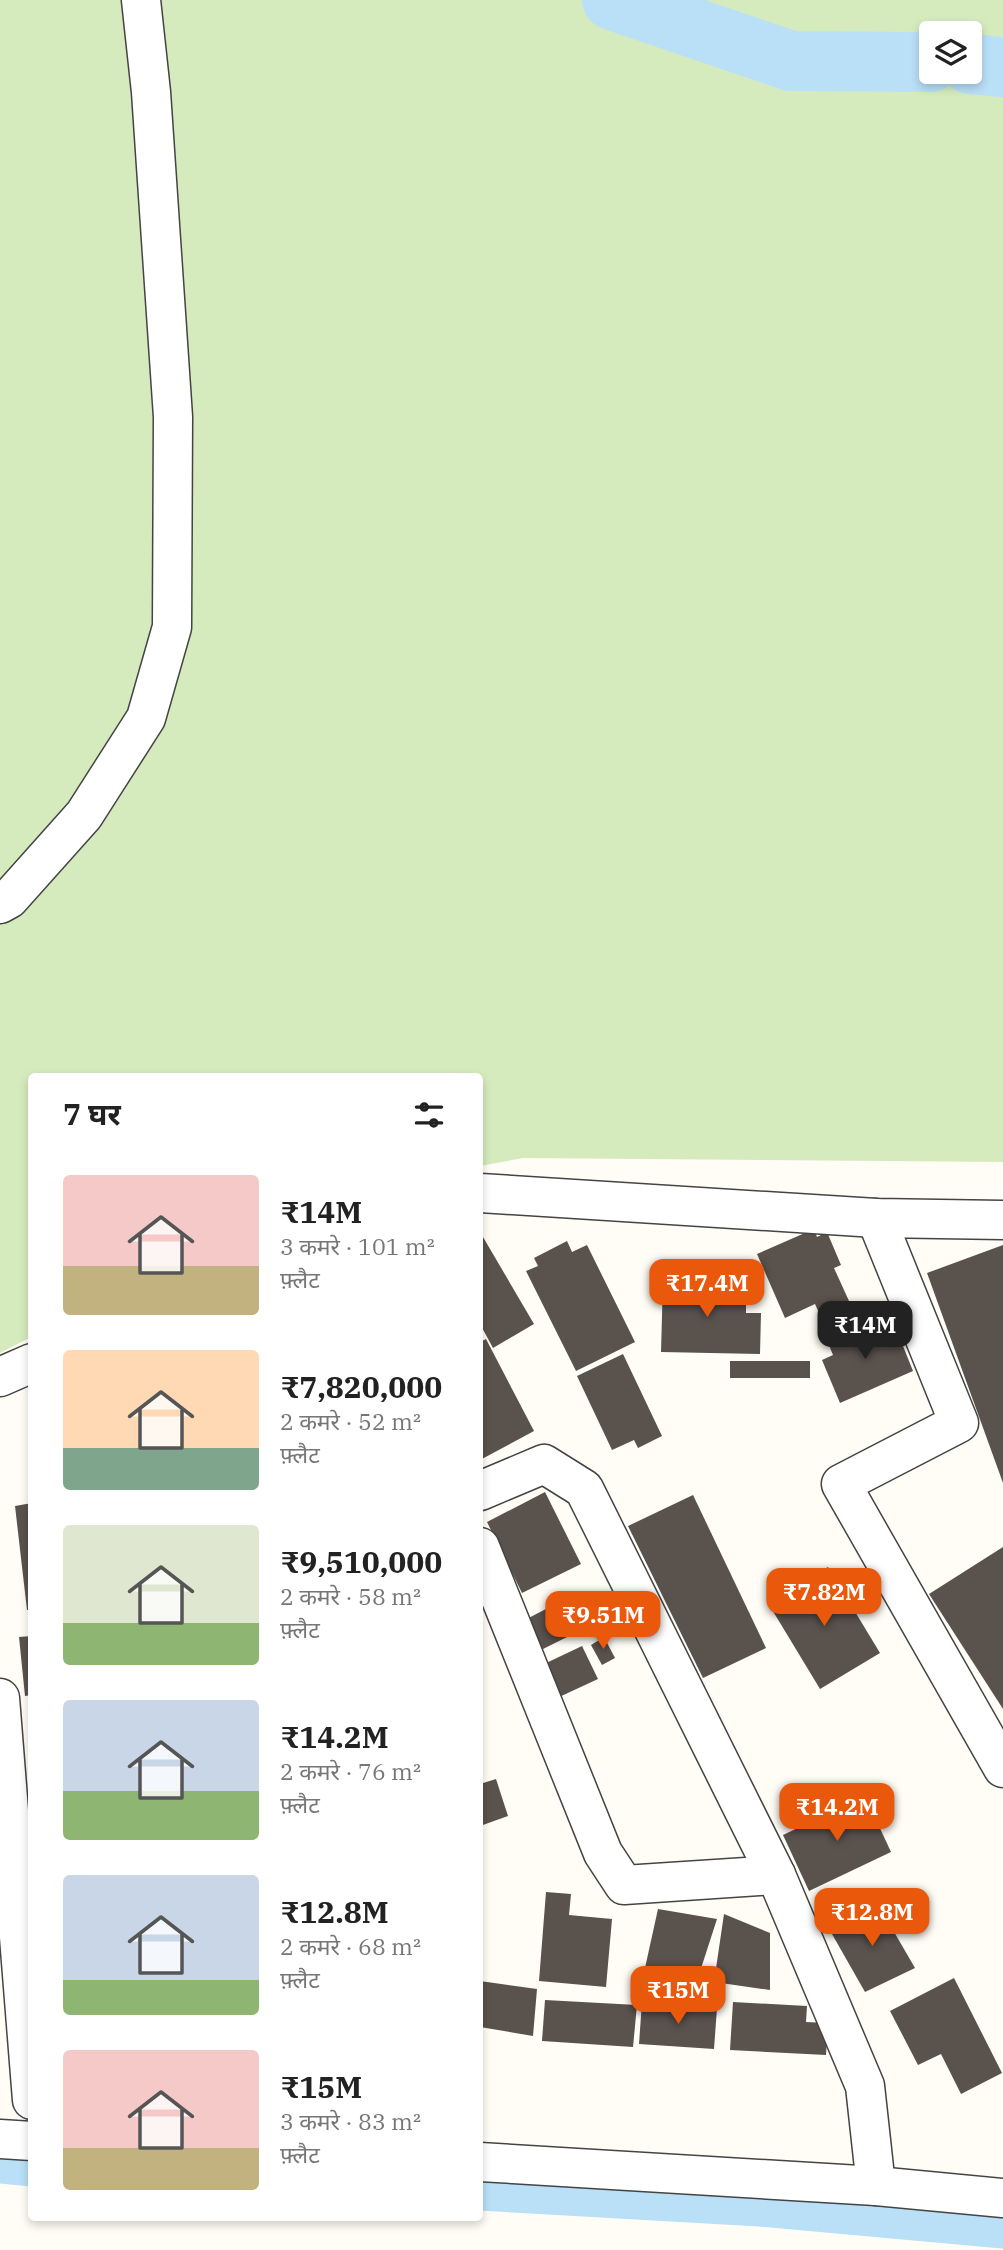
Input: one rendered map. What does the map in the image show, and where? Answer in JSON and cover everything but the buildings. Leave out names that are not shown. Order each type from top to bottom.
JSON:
[{"type":"street","points":[[0,904],[9,899],[85,815],[146,718],[172,627],[173,417],[151,92],[141,0]]},
{"type":"street","points":[[483,1194],[876,1218],[1003,1220]]},
{"type":"street","points":[[876,1218],[959,1423],[841,1484],[1003,1768]]},
{"type":"street","points":[[0,1377],[28,1365]]},
{"type":"street","points":[[483,1490],[544,1464],[584,1489],[776,1875],[865,2086],[876,2186]]},
{"type":"street","points":[[483,1553],[603,1853],[624,1885],[776,1875]]},
{"type":"street","points":[[0,1698],[28,2050]]},
{"type":"street","points":[[0,2139],[28,2141]]},
{"type":"street","points":[[483,2161],[876,2186],[1003,2198]]},
{"type":"green space","points":[[0,0],[1003,0],[1003,1162],[523,1158],[483,1165],[483,1073],[28,1073],[28,1339],[0,1353]]},
{"type":"waterway","points":[[612,0],[791,61],[919,62]]},
{"type":"waterway","points":[[982,65],[1003,67]]},
{"type":"waterway","points":[[0,2166],[28,2169]]},
{"type":"waterway","points":[[483,2193],[760,2209],[1003,2231]]}]
